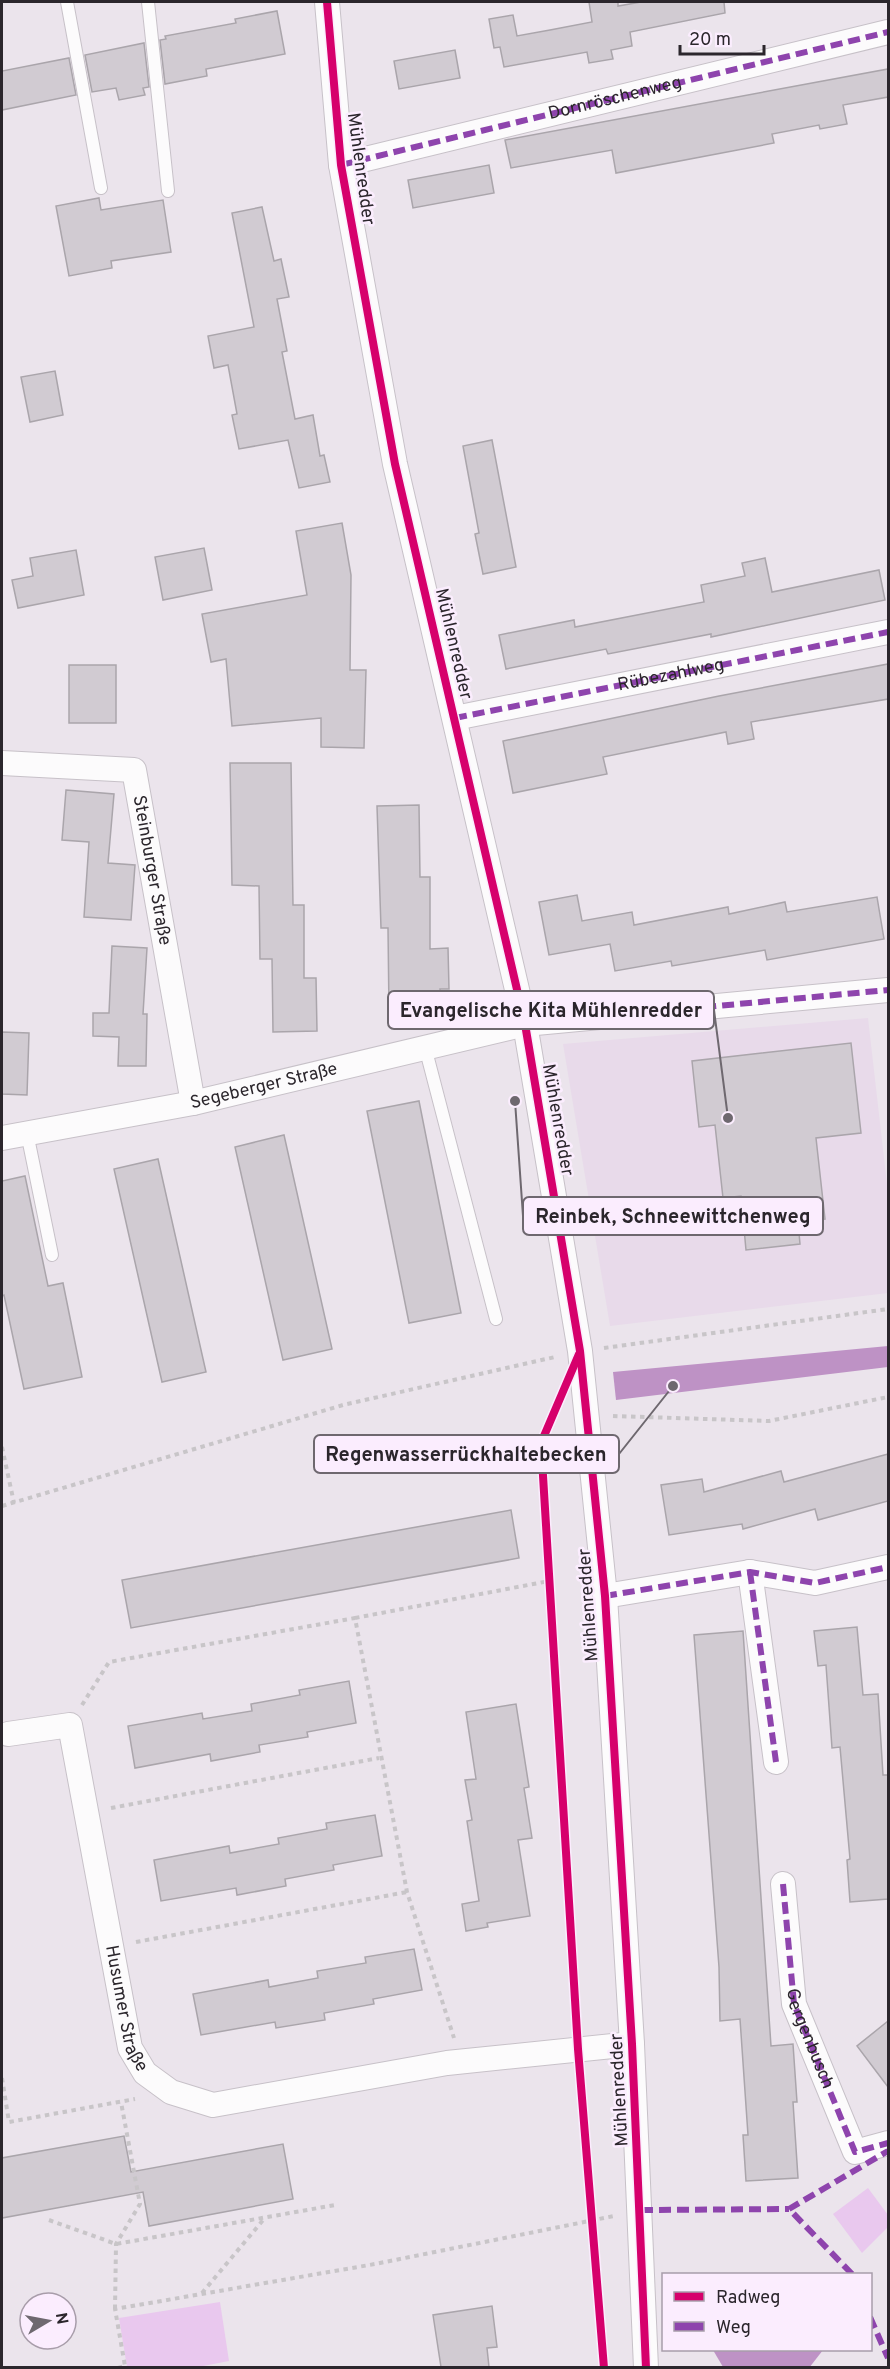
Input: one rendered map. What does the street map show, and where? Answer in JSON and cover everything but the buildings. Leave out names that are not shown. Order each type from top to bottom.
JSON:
[{"type":"street","name":"Mühlenredder","points":[[327,2],[341,165],[395,464],[525,1024],[580,1351],[605,1596],[641,2210],[646,2367]]},
{"type":"street","name":"Dornröschenweg","points":[[341,165],[888,32]]},
{"type":"street","name":"Rübezahlweg","points":[[455,718],[888,632]]},
{"type":"street","name":"Steinburger Straße","points":[[2,763],[134,770],[193,1103]]},
{"type":"street","name":"Segeberger Straße","points":[[2,1138],[193,1103],[525,1024],[888,990]]},
{"type":"street","points":[[605,1596],[750,1572],[815,1583],[888,1567]]},
{"type":"street","points":[[750,1572],[776,1762]]},
{"type":"street","points":[[8,1734],[70,1725]]},
{"type":"street","name":"Husumer Straße","points":[[70,1725],[130,2048],[145,2073],[171,2092],[213,2105],[462,2062],[632,2044]]},
{"type":"street","name":"Gergenbusch","points":[[783,1884],[794,2004],[855,2152],[888,2143]]},
{"type":"lane","points":[[67,2],[100,188]]},
{"type":"lane","points":[[148,2],[168,191]]},
{"type":"lane","points":[[425,1047],[496,1319]]},
{"type":"lane","points":[[27,1133],[52,1255]]},
{"type":"path","points":[[2,1506],[343,1405],[580,1351],[888,1309]]},
{"type":"path","points":[[587,1415],[769,1421],[888,1397]]},
{"type":"path","points":[[2,1447],[14,1503]]},
{"type":"path","points":[[70,1725],[109,1662],[549,1581]]},
{"type":"path","points":[[355,1618],[379,1758],[407,1892],[462,2062]]},
{"type":"path","points":[[87,1813],[379,1758]]},
{"type":"path","points":[[112,1947],[407,1892]]},
{"type":"path","points":[[2,2078],[9,2122],[171,2092]]},
{"type":"path","points":[[118,2367],[125,2366],[115,2309],[116,2244],[140,2204],[121,2102]]},
{"type":"path","points":[[49,2220],[116,2244],[335,2205]]},
{"type":"path","points":[[115,2309],[375,2264],[641,2210]]},
{"type":"path","points":[[201,2294],[265,2218]]},
{"type":"shaded area","points":[[868,1018],[888,1193],[888,1293],[610,1326],[563,1044]]},
{"type":"shaded area","points":[[888,1346],[888,1367],[616,1400],[613,1372]]},
{"type":"shaded area","points":[[868,2188],[888,2215],[888,2227],[862,2253],[833,2214]]},
{"type":"shaded area","points":[[220,2302],[229,2361],[198,2367],[127,2367],[119,2318]]},
{"type":"shaded area","points":[[714,2351],[822,2351],[809,2368],[723,2367]]},
{"type":"marked path","points":[[341,165],[888,32]]},
{"type":"marked path","points":[[455,718],[888,632]]},
{"type":"marked path","points":[[525,1024],[888,990]]},
{"type":"marked path","points":[[605,1596],[750,1572],[815,1583],[888,1567]]},
{"type":"marked path","points":[[750,1572],[776,1762]]},
{"type":"marked path","points":[[783,1884],[794,2004],[855,2152],[888,2143]]},
{"type":"marked path","points":[[851,2273],[789,2209],[888,2151]]},
{"type":"marked path","points":[[641,2210],[789,2209]]},
{"type":"marked path","points":[[872,2322],[888,2358]]},
{"type":"cycle path","points":[[327,2],[341,165],[395,464],[525,1024],[580,1351],[605,1596],[632,2044],[646,2368]]},
{"type":"cycle path","points":[[579,1354],[541,1443],[578,2049],[604,2368]]},
{"type":"place","name":"Reinbek, Schneewittchenweg","points":[[515,1101]]},
{"type":"place","name":"Evangelische Kita Mühlenredder","points":[[728,1118]]},
{"type":"place","name":"Regenwasserrückhaltebecken","points":[[673,1386]]}]
